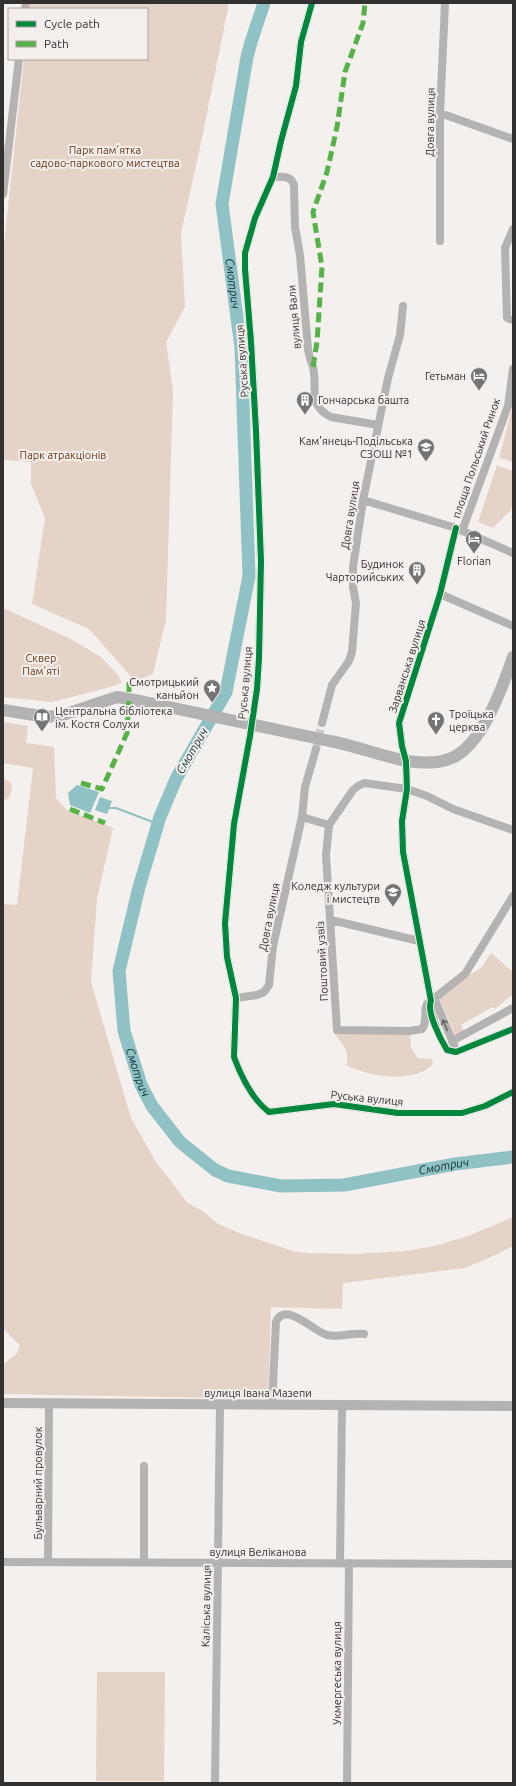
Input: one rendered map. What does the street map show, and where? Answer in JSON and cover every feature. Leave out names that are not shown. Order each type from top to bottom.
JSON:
[{"type":"main road","points":[[3,710],[47,717],[63,715],[117,698],[140,701],[330,741],[406,761],[430,763],[450,759],[469,746],[485,723],[502,688],[513,656]]},
{"type":"street","name":"Руська вулиця","points":[[312,3],[301,42],[296,86],[273,177],[255,218],[245,253],[256,431],[261,561],[257,689],[234,824],[225,923],[227,957],[236,998],[234,1057],[261,1105],[269,1112],[329,1104],[398,1113],[462,1113],[485,1106],[513,1092]]},
{"type":"street","name":"Довга вулиця","points":[[440,241],[440,113],[445,3]]},
{"type":"street","points":[[3,194],[19,60]]},
{"type":"street","points":[[440,113],[513,139]]},
{"type":"street","name":"вулиця Вали","points":[[273,177],[288,177],[293,180],[294,185],[294,214],[300,255],[309,360],[313,367],[314,394],[317,406],[330,417],[378,425]]},
{"type":"street","points":[[510,319],[505,248],[513,229]]},
{"type":"street","name":"Довга вулиця","points":[[322,723],[332,685],[349,661],[353,645],[353,618],[356,603],[352,575],[363,500],[388,378],[400,335],[403,306]]},
{"type":"street","name":"площа Польський Ринок","points":[[459,530],[508,406],[513,368]]},
{"type":"street","name":"площа Польський Ринок","points":[[363,500],[459,530],[513,553]]},
{"type":"street","name":"Зарванська вулиця","points":[[437,1030],[429,1005],[431,1001],[403,852],[402,821],[407,789],[406,761],[402,746],[399,723],[459,530]]},
{"type":"street","points":[[440,594],[513,626]]},
{"type":"street","name":"Довга вулиця","points":[[236,998],[257,995],[264,992],[269,985],[274,946],[298,827],[302,817],[305,787],[316,748]]},
{"type":"street","points":[[302,817],[329,825],[358,786],[364,783],[407,789],[427,796],[453,809],[513,830]]},
{"type":"street","name":"Поштовий узвіз","points":[[329,825],[326,855],[337,1030],[409,1031],[422,1029],[425,1023],[425,1006],[431,1001]]},
{"type":"street","points":[[431,1001],[465,974],[513,896]]},
{"type":"street","points":[[331,920],[419,940]]},
{"type":"street","points":[[431,1001],[436,1002],[456,1052]]},
{"type":"street","points":[[452,1041],[513,1008]]},
{"type":"street","points":[[443,1042],[447,1050],[456,1052],[513,1029]]},
{"type":"street","points":[[272,1405],[276,1322],[279,1317],[285,1314],[293,1315],[314,1330],[328,1335],[341,1336],[358,1333],[364,1334]]},
{"type":"street","name":"вулиця Івана Мазепи","points":[[3,1403],[513,1406]]},
{"type":"street","name":"Бульварний провулок","points":[[48,1562],[49,1404]]},
{"type":"street","name":"Каліська вулиця","points":[[215,1783],[220,1404]]},
{"type":"street","name":"Укмергеська вулиця","points":[[342,1405],[348,1783]]},
{"type":"street","points":[[144,1466],[144,1562]]},
{"type":"street","name":"вулиця Веліканова","points":[[3,1562],[513,1564]]},
{"type":"green space","name":"Парк пам'ятка садово-паркового мистецтва","points":[[30,3],[229,3],[200,148],[181,233],[185,307],[166,342],[173,391],[166,620],[153,674],[135,681],[89,629],[32,604],[45,518],[31,484],[31,462],[3,460],[3,254],[24,60],[148,60],[148,8],[29,8]]},
{"type":"green space","points":[[513,405],[513,462],[499,458]]},
{"type":"green space","points":[[497,465],[513,471],[513,501],[511,510],[493,528],[478,522]]},
{"type":"green space","name":"Сквер Пам'яті","points":[[3,608],[71,639],[101,657],[118,675],[122,683],[52,702],[3,697]]},
{"type":"green space","points":[[3,722],[28,726],[26,743],[54,747],[56,798],[67,810],[113,828],[97,899],[91,982],[131,1118],[156,1162],[187,1202],[204,1212],[218,1224],[242,1234],[296,1252],[356,1254],[405,1251],[435,1246],[471,1235],[513,1217],[513,1246],[465,1268],[343,1283],[342,1309],[271,1307],[268,1399],[3,1394],[3,1365],[16,1354],[20,1346],[3,1328],[3,904],[17,905],[33,768],[3,763]]},
{"type":"green space","points":[[3,778],[11,783],[12,791],[8,799],[3,800]]},
{"type":"green space","points":[[491,953],[513,972],[513,994],[495,1009],[492,1007],[461,1025],[464,1031],[455,1035],[439,997],[441,990],[481,968]]},
{"type":"green space","points":[[334,1033],[410,1033],[411,1048],[418,1058],[432,1059],[433,1064],[425,1071],[414,1075],[403,1076],[378,1075],[355,1069],[346,1065],[346,1052]]},
{"type":"green space","points":[[97,1672],[165,1672],[164,1781],[96,1781]]},
{"type":"water","points":[[77,785],[99,792],[90,813],[70,805],[68,793]]},
{"type":"water","points":[[100,797],[112,801],[107,814],[95,810]]},
{"type":"waterway","name":"Смотрич","points":[[264,3],[247,57],[222,204],[241,348],[249,576],[226,692],[176,779],[160,817],[139,887],[119,971],[124,1031],[141,1085],[152,1106],[180,1142],[215,1170],[228,1176],[281,1186],[344,1185],[455,1164],[513,1157]]},
{"type":"waterway","points":[[109,808],[116,808],[158,824]]},
{"type":"tunnel","points":[[316,749],[322,723]]},
{"type":"tunnel","points":[[437,1030],[443,1043]]},
{"type":"marked path","points":[[313,367],[317,342],[322,267],[313,212],[327,172],[337,127],[345,72],[363,23],[365,3]]},
{"type":"marked path","points":[[129,682],[129,692]]},
{"type":"marked path","points":[[81,783],[102,789],[127,733],[129,699]]},
{"type":"marked path","points":[[70,809],[105,823]]},
{"type":"cycle path","points":[[312,3],[301,42],[296,86],[273,177],[255,218],[245,253],[256,431],[261,561],[257,689],[234,824],[225,923],[227,957],[236,998],[234,1057],[248,1087],[263,1107],[269,1112],[334,1104],[398,1113],[462,1113],[485,1106],[513,1092]]},
{"type":"cycle path","points":[[456,528],[440,594],[399,723],[402,746],[406,761],[407,789],[402,821],[403,852],[431,1001],[430,1006],[432,1019],[447,1050],[456,1052],[513,1029]]},
{"type":"place","name":"Гетьман","points":[[479,391]]},
{"type":"place","name":"Гончарська башта","points":[[305,415]]},
{"type":"place","name":"Кам'янець-Подільська СЗОШ №1","points":[[426,462]]},
{"type":"place","name":"Florian","points":[[474,554]]},
{"type":"place","name":"Будинок Чарторийських","points":[[417,585]]},
{"type":"place","name":"Смотрицький каньйон","points":[[212,703]]},
{"type":"place","name":"Центральна бібліотека ім. Костя Солухи","points":[[42,732]]},
{"type":"place","name":"Троїцька церква","points":[[436,735]]},
{"type":"place","name":"Коледж культури і мистецтв","points":[[393,907]]},
{"type":"park label","name":"Парк атракціонів","points":[[63,455]]}]
